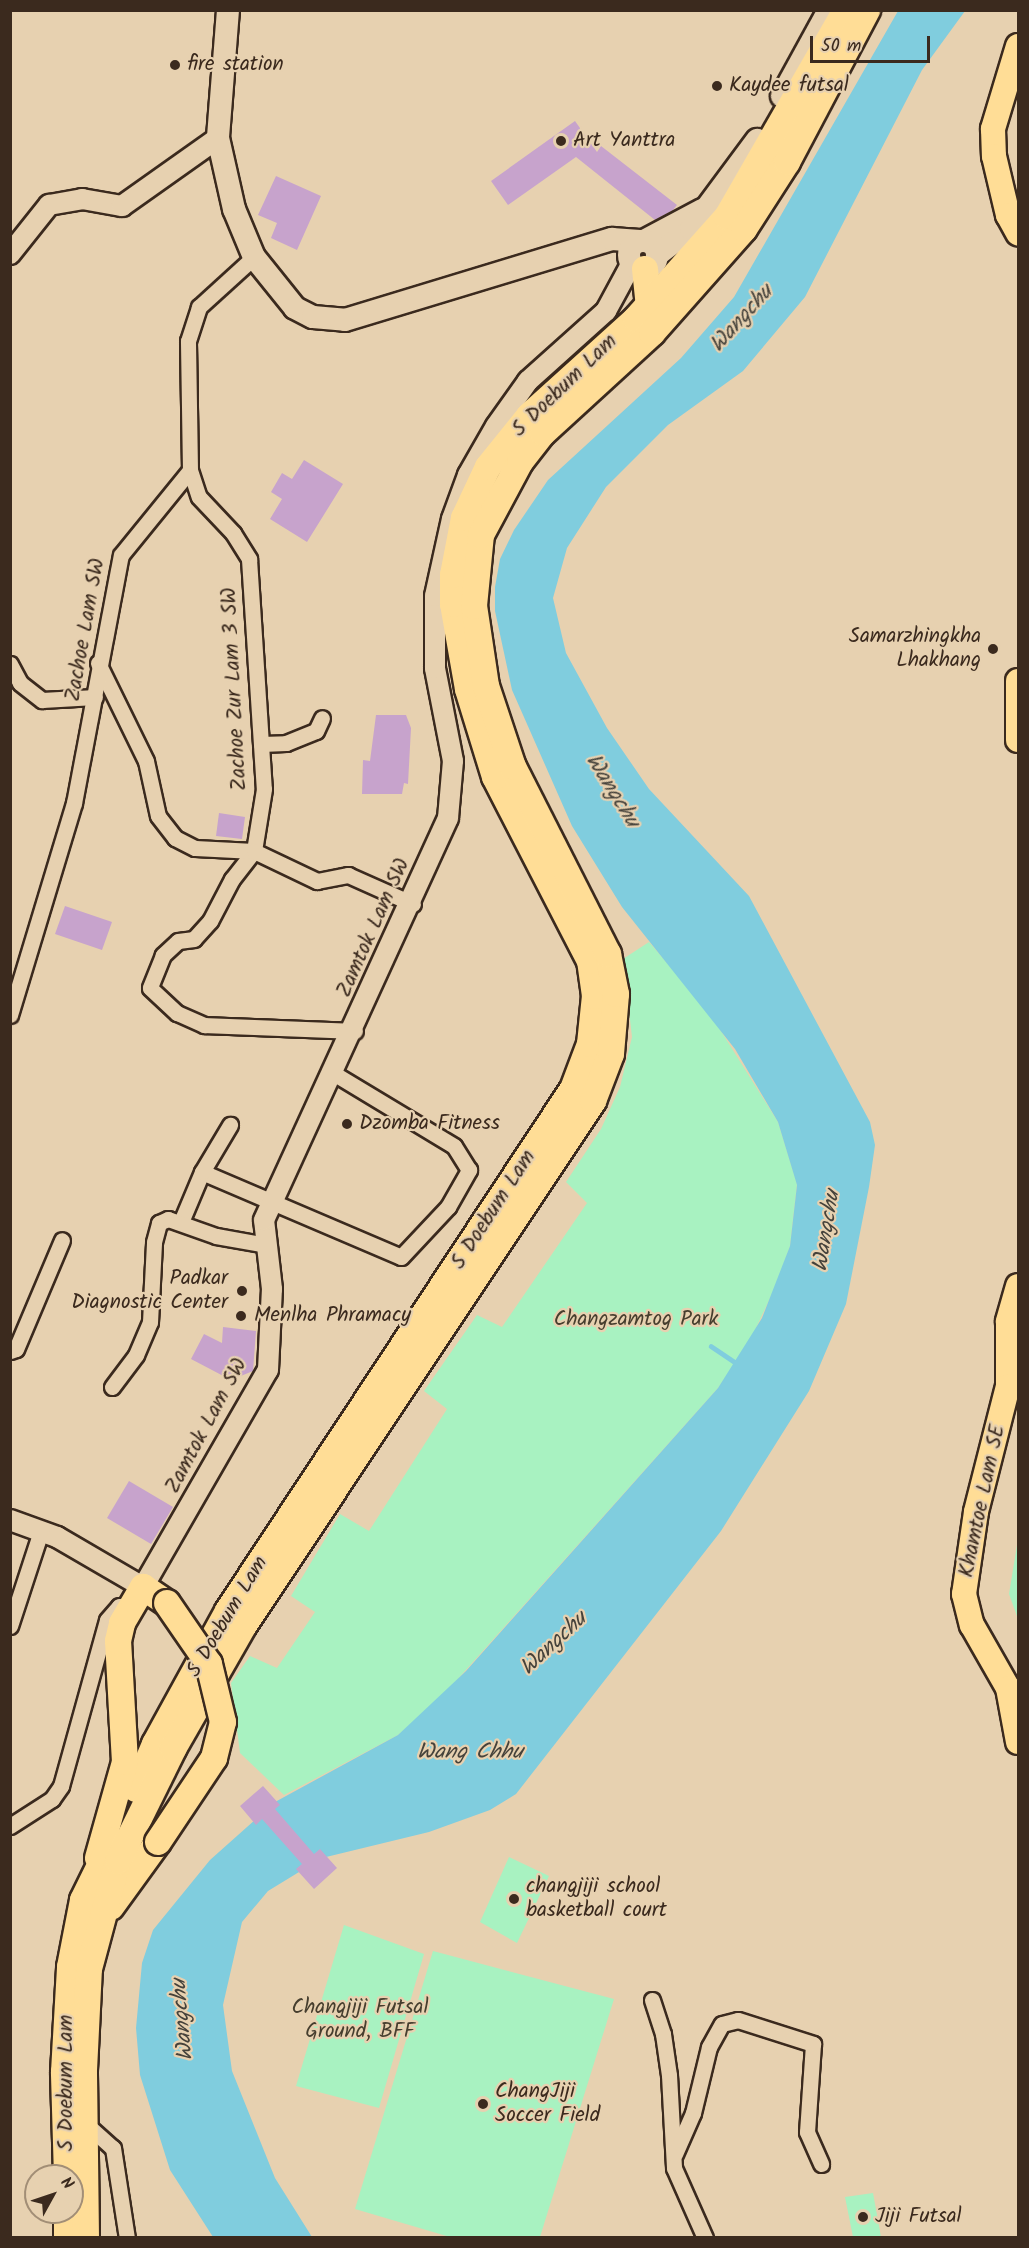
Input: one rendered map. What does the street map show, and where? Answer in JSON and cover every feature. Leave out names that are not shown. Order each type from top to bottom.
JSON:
[{"type":"highway","name":"S Doebum Lam","points":[[86,2238],[89,1969],[118,1861],[173,1749],[244,1625],[593,1101],[611,1054],[616,1021],[613,974],[598,928],[537,819],[498,730],[474,606],[481,535],[494,508],[543,433],[590,374],[682,270],[748,189],[846,10]]},
{"type":"highway","name":"S Doebum Lam","points":[[67,2164],[64,2072],[70,1967],[76,1928],[92,1875],[106,1857],[155,1744],[228,1611],[463,1259],[583,1066],[594,1016],[590,961],[495,777],[480,736],[459,648],[453,575],[464,518],[488,467],[529,416],[590,374],[679,304],[757,210],[867,10]]},
{"type":"highway","points":[[649,306],[643,257],[682,270]]},
{"type":"highway","points":[[89,1969],[110,1908],[158,1842],[214,1758],[223,1722],[209,1664],[167,1603],[136,1597],[118,1641],[125,1761],[92,1875]]},
{"type":"main road","points":[[228,10],[218,138],[234,209],[254,257],[295,308],[314,317],[345,320],[597,246],[643,257],[691,229],[704,210],[744,164],[829,10]]},
{"type":"main road","points":[[1018,46],[993,129],[994,156],[1006,205],[1018,233]]},
{"type":"main road","points":[[1018,681],[1018,740]]},
{"type":"main road","name":"Khamtoe Lam SE","points":[[1018,1286],[1008,1322],[1008,1386],[974,1521],[964,1594],[972,1625],[1008,1688],[1018,1742]]},
{"type":"street","points":[[10,254],[49,205],[82,199],[122,206],[218,138]]},
{"type":"street","points":[[190,470],[188,341],[199,307],[254,257]]},
{"type":"street","name":"Zamtok Lam SW","points":[[12,1822],[52,1799],[61,1786],[107,1620],[119,1606],[136,1597],[268,1370],[272,1289],[264,1220],[355,1031],[413,903],[448,818],[453,761],[435,668],[435,596],[452,519],[468,475],[528,381],[615,298],[643,257]]},
{"type":"street","name":"Zachoe Lam SW","points":[[10,1015],[65,840],[95,697],[98,663],[121,555],[190,470]]},
{"type":"street","name":"Zachoe Zur Lam 3 SW","points":[[190,470],[199,497],[233,533],[249,559],[264,789],[254,851],[232,879],[210,921],[194,939],[178,941],[163,955],[150,988],[177,1013],[204,1025],[355,1031]]},
{"type":"street","points":[[98,663],[146,761],[165,828],[195,848],[254,851],[317,881],[348,875],[413,903]]},
{"type":"street","points":[[10,664],[20,683],[42,699],[95,697]]},
{"type":"street","points":[[261,744],[286,743],[316,731],[322,718]]},
{"type":"street","points":[[202,1172],[401,1257],[448,1207],[469,1170],[454,1146],[333,1073]]},
{"type":"street","points":[[181,1222],[202,1172],[230,1125]]},
{"type":"street","points":[[112,1387],[136,1355],[150,1322],[154,1242],[159,1223],[168,1219],[216,1236],[267,1245]]},
{"type":"street","points":[[10,1351],[16,1349],[62,1240]]},
{"type":"street","points":[[10,1520],[41,1531],[136,1597]]},
{"type":"street","points":[[10,1626],[41,1531]]},
{"type":"street","points":[[652,2000],[663,2034],[675,2154],[674,2168],[705,2238]]},
{"type":"street","points":[[675,2154],[693,2113],[709,2047],[722,2024],[738,2020],[813,2044],[807,2132],[821,2164]]},
{"type":"street","points":[[86,2124],[112,2148],[128,2238]]},
{"type":"green space","name":"Changzamtog Park","points":[[649,942],[709,1012],[778,1122],[797,1184],[790,1246],[776,1285],[750,1341],[718,1388],[439,1700],[398,1735],[284,1795],[240,1753],[231,1683],[250,1656],[277,1668],[315,1612],[291,1596],[340,1514],[369,1531],[447,1409],[424,1391],[477,1315],[502,1327],[587,1203],[566,1182],[601,1129],[620,1087],[632,1037],[623,959]]},
{"type":"green space","points":[[1018,1539],[1018,1619],[1009,1594]]},
{"type":"green space","name":"changjiji school basketball court","points":[[509,1857],[549,1876],[517,1943],[480,1922]]},
{"type":"green space","name":"Changjiji Futsal Ground, BFF","points":[[344,1925],[424,1954],[379,2108],[296,2086]]},
{"type":"green space","name":"ChangJiji Soccer Field","points":[[433,1951],[614,1999],[540,2237],[450,2237],[355,2209]]},
{"type":"green space","name":"Jiji Futsal","points":[[873,2193],[881,2237],[853,2237],[845,2197]]},
{"type":"water","name":"Wang Chhu","points":[[898,11],[965,11],[922,70],[805,297],[743,371],[668,425],[606,487],[567,548],[553,598],[566,653],[607,728],[649,789],[749,896],[870,1122],[875,1145],[846,1304],[809,1391],[721,1531],[516,1794],[490,1810],[429,1832],[322,1858],[268,1891],[242,1922],[223,2005],[232,2071],[275,2178],[312,2237],[213,2237],[170,2170],[140,2075],[136,2028],[142,1963],[153,1930],[210,1860],[275,1802],[398,1735],[466,1671],[718,1388],[762,1318],[790,1246],[797,1185],[778,1122],[735,1049],[622,907],[572,826],[512,690],[495,611],[495,587],[500,559],[514,530],[548,480],[681,358],[734,297]]},
{"type":"building","points":[[575,121],[597,152],[601,146],[677,205],[673,210],[655,220],[576,157],[508,205],[491,181]]},
{"type":"building","points":[[276,176],[321,196],[297,250],[271,238],[277,223],[258,215]]},
{"type":"building","points":[[304,460],[343,484],[307,542],[270,519],[282,499],[271,492],[282,473],[292,479]]},
{"type":"building","points":[[376,715],[406,715],[411,728],[408,784],[404,783],[402,794],[362,794],[363,760],[370,761]]},
{"type":"building","points":[[219,813],[245,817],[242,839],[216,836]]},
{"type":"building","points":[[65,906],[112,922],[102,950],[55,934]]},
{"type":"building","points":[[223,1327],[256,1331],[253,1371],[231,1380],[191,1359],[204,1334],[222,1343]]},
{"type":"building","points":[[129,1481],[173,1507],[151,1544],[107,1518]]},
{"type":"building","points":[[263,1786],[280,1805],[275,1809],[314,1854],[320,1849],[337,1868],[314,1889],[296,1869],[302,1864],[262,1819],[256,1825],[240,1806]]},
{"type":"waterway","points":[[711,1346],[739,1365]]},
{"type":"place","name":"fire station","points":[[175,65]]},
{"type":"place","name":"Kaydee futsal","points":[[717,86]]},
{"type":"place","name":"Art Yanttra","points":[[561,141]]},
{"type":"place","name":"Samarzhingkha Lhakhang","points":[[993,649]]},
{"type":"place","name":"Dzomba Fitness","points":[[347,1124]]},
{"type":"place","name":"Padkar Diagnostic Center","points":[[242,1291]]},
{"type":"place","name":"Menlha Phramacy","points":[[241,1316]]},
{"type":"place","name":"changjiji school basketball court","points":[[514,1899]]},
{"type":"place","name":"ChangJiji Soccer Field","points":[[483,2104]]},
{"type":"place","name":"Jiji Futsal","points":[[863,2217]]},
{"type":"water label","name":"Wangchu","points":[[742,319]]},
{"type":"water label","name":"Wangchu","points":[[612,791]]},
{"type":"water label","name":"Wangchu","points":[[827,1231]]},
{"type":"water label","name":"Wangchu","points":[[554,1644]]},
{"type":"water label","name":"Wangchu","points":[[183,2020]]}]
